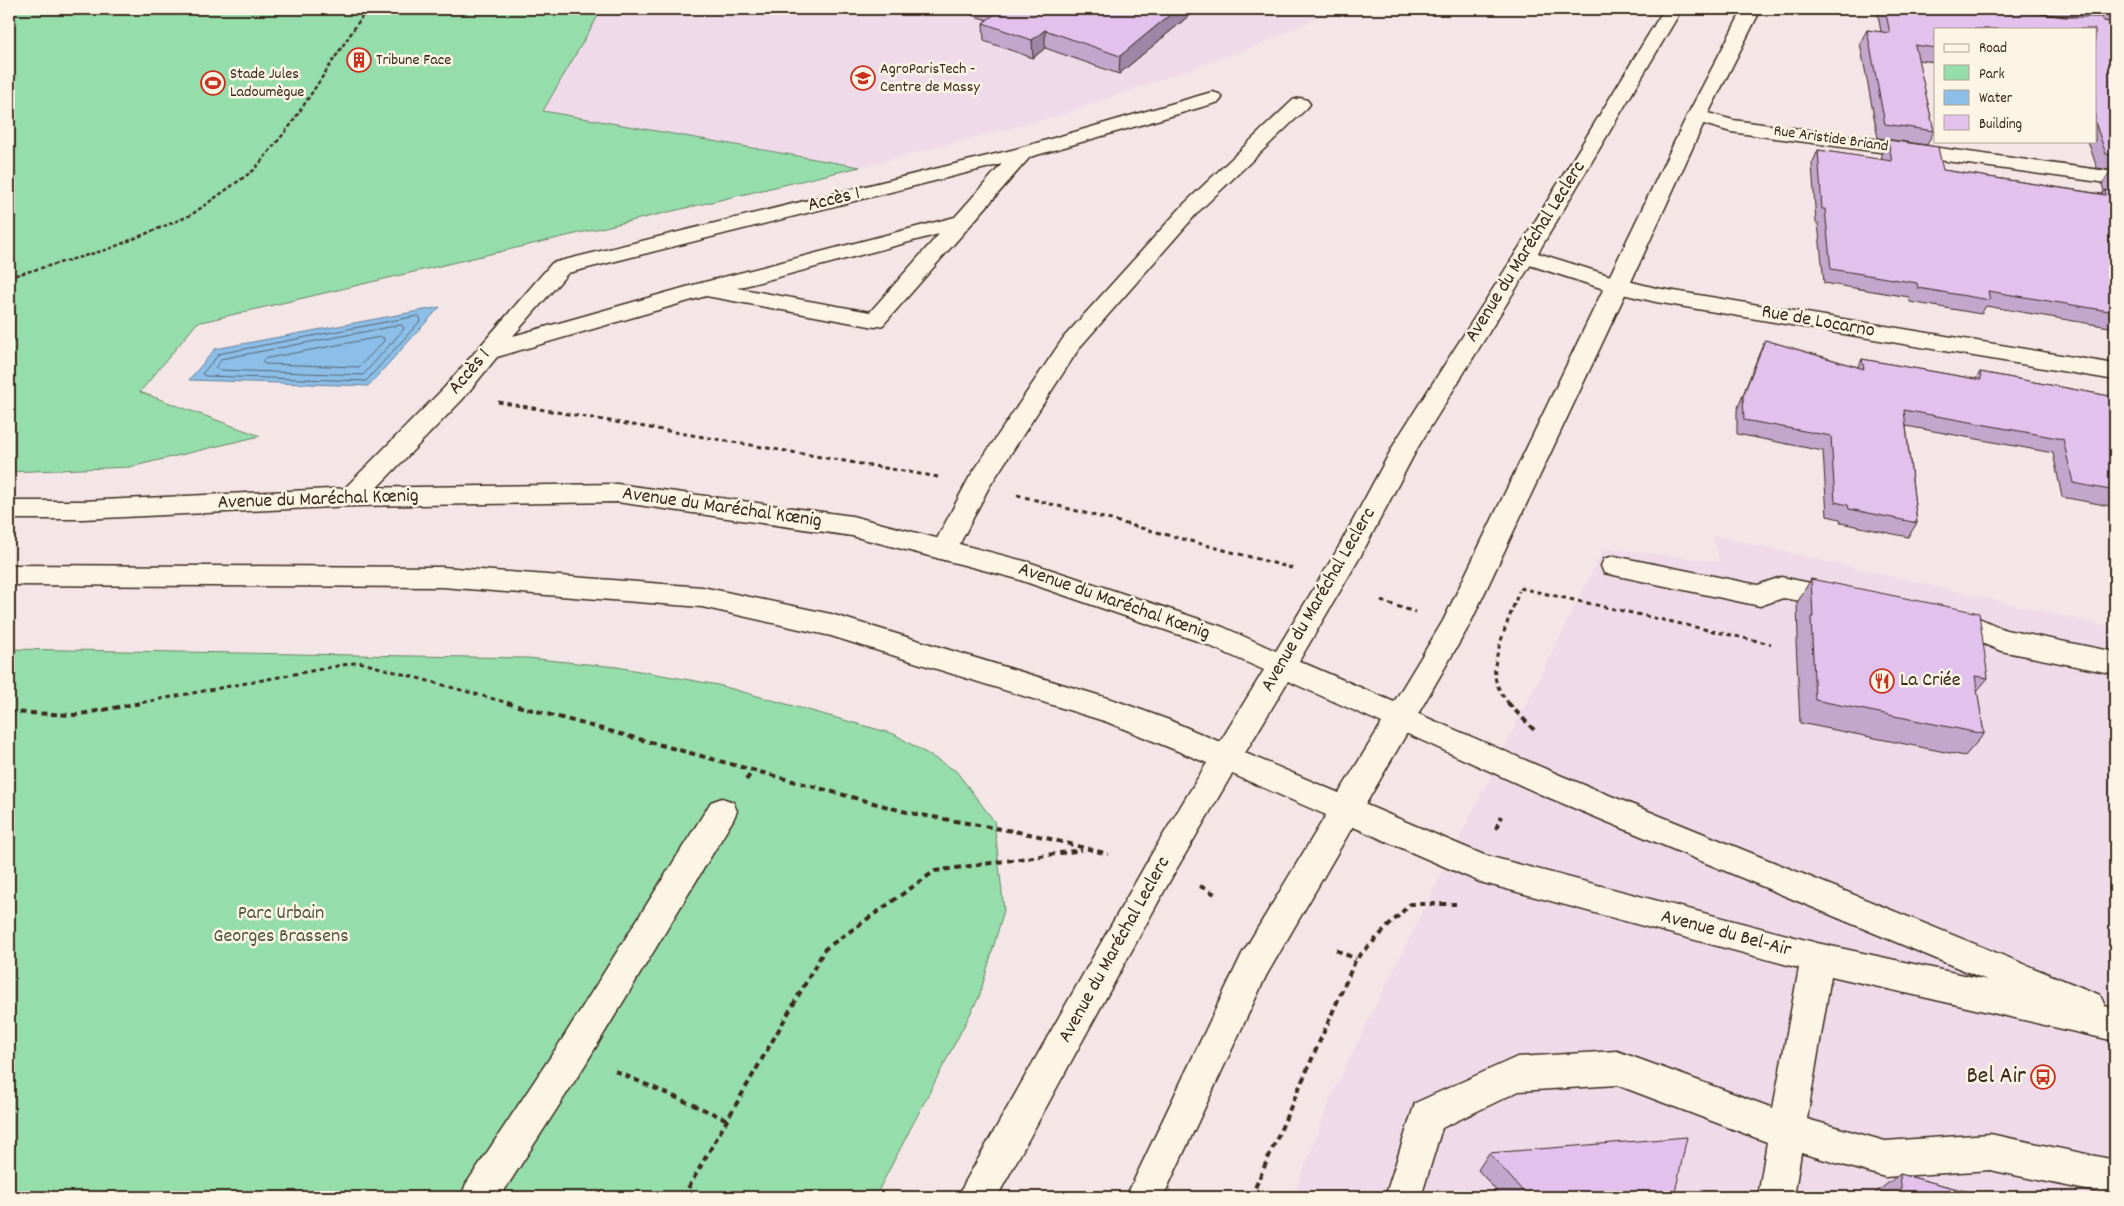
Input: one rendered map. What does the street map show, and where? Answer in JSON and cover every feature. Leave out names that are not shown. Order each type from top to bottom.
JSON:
[{"type":"main road","name":"Avenue du Maréchal Leclerc","points":[[977,1197],[1162,865],[1346,558],[1406,445],[1524,256],[1673,9]]},
{"type":"main road","points":[[1144,1197],[1254,964],[1454,626],[1618,286],[1697,116],[1752,9]]},
{"type":"main road","name":"Accès 1","points":[[352,497],[453,394],[488,350],[560,268],[1023,152],[1212,98]]},
{"type":"main road","points":[[944,550],[978,484],[1072,342],[1192,207],[1300,104]]},
{"type":"main road","name":"Rue Aristide Briand","points":[[1697,116],[1731,126],[2115,178]]},
{"type":"main road","points":[[704,289],[876,320],[1023,152]]},
{"type":"main road","points":[[488,350],[704,289],[963,221]]},
{"type":"main road","name":"Rue de Locarno","points":[[1524,256],[1618,286],[1656,295],[2115,372]]},
{"type":"main road","name":"Avenue du Maréchal Kœnig","points":[[9,510],[83,510],[352,497],[617,493],[852,526],[1018,569],[1204,632],[1400,718]]},
{"type":"main road","points":[[1614,566],[1760,596],[1781,587],[1866,604]]},
{"type":"main road","points":[[9,575],[442,577],[702,597],[850,631],[1114,712],[1346,810]]},
{"type":"main road","points":[[1922,615],[1960,622],[2001,640],[2115,663]]},
{"type":"main road","points":[[1400,718],[1551,785],[2115,1017]]},
{"type":"main road","name":"Avenue du Bel-Air","points":[[1346,810],[1480,868],[1817,958],[2115,1025]]},
{"type":"main road","points":[[479,1197],[573,1053],[722,811]]},
{"type":"main road","points":[[1776,1197],[1817,958]]},
{"type":"main road","points":[[1403,1197],[1428,1116],[1517,1074],[1617,1068],[1787,1131],[1885,1159],[1990,1152],[2115,1178]]},
{"type":"path","points":[[9,277],[109,249],[191,215],[254,170],[290,126],[368,9]]},
{"type":"path","points":[[453,394],[978,484],[1292,568]]},
{"type":"path","points":[[1520,588],[1770,644]]},
{"type":"path","points":[[1380,601],[1420,614]]},
{"type":"path","points":[[1500,649],[1495,676],[1510,708],[1536,732],[1534,738]]},
{"type":"path","points":[[9,712],[75,715],[358,662],[910,813],[1036,835],[1085,850],[1108,854]]},
{"type":"path","points":[[683,1197],[824,949],[936,871],[1085,850]]},
{"type":"path","points":[[1250,1197],[1356,959],[1410,904],[1464,904]]},
{"type":"path","points":[[1336,950],[1356,959]]},
{"type":"path","points":[[573,1053],[728,1120]]},
{"type":"shaded area","name":"AgroParisTech - Centre de Massy","points":[[602,9],[1336,9],[1259,45],[1058,116],[860,167],[543,111]]},
{"type":"shaded area","points":[[1713,535],[2115,628],[2115,1197],[1293,1197],[1335,1088],[1604,548],[1720,562]]},
{"type":"green space","points":[[9,9],[602,9],[543,111],[860,167],[197,323],[140,392],[260,436],[130,467],[9,472]]},
{"type":"green space","name":"Parc Urbain Georges Brassens","points":[[9,649],[527,658],[617,667],[718,685],[894,734],[956,771],[994,821],[1004,910],[979,997],[875,1197],[9,1197]]},
{"type":"water","points":[[440,307],[368,386],[189,380],[215,349]]},
{"type":"building","points":[[1002,9],[1177,9],[1120,56],[1045,30],[1032,40],[983,23]]},
{"type":"building","points":[[1885,9],[1997,9],[2066,17],[2101,17],[2103,21],[2115,23],[2115,155],[2106,154],[2096,125],[2096,28],[1934,28],[1934,48],[1915,45],[1934,131],[1885,124],[1867,30],[1890,33]]},
{"type":"building","points":[[1888,140],[1938,147],[1943,170],[2106,195],[2105,190],[2115,192],[2115,312],[1988,291],[1990,300],[1918,288],[1917,283],[1831,269],[1825,209],[1822,209],[1818,150],[1892,161]]},
{"type":"building","points":[[2111,170],[2115,171],[2115,182]]},
{"type":"building","points":[[1765,340],[1864,369],[1862,359],[1981,380],[1980,372],[2115,397],[2115,491],[2073,483],[2063,439],[1904,410],[1917,523],[1849,509],[1848,505],[1835,502],[1831,436],[1744,420],[1743,396]]},
{"type":"building","name":"La Criée","points":[[1811,579],[1979,613],[1988,678],[1975,676],[1984,734],[1815,700]]},
{"type":"building","points":[[1687,1137],[1674,1197],[1528,1197],[1489,1153]]},
{"type":"building","points":[[1900,1174],[1988,1197],[1902,1197]]},
{"type":"place","name":"Tribune Face","points":[[359,60]]},
{"type":"place","name":"AgroParisTech - Centre de Massy","points":[[863,78]]},
{"type":"place","name":"Stade Jules Ladoumègue","points":[[213,83]]},
{"type":"place","name":"La Criée","points":[[1882,681]]},
{"type":"place","name":"Bel Air","points":[[2043,1077]]}]
